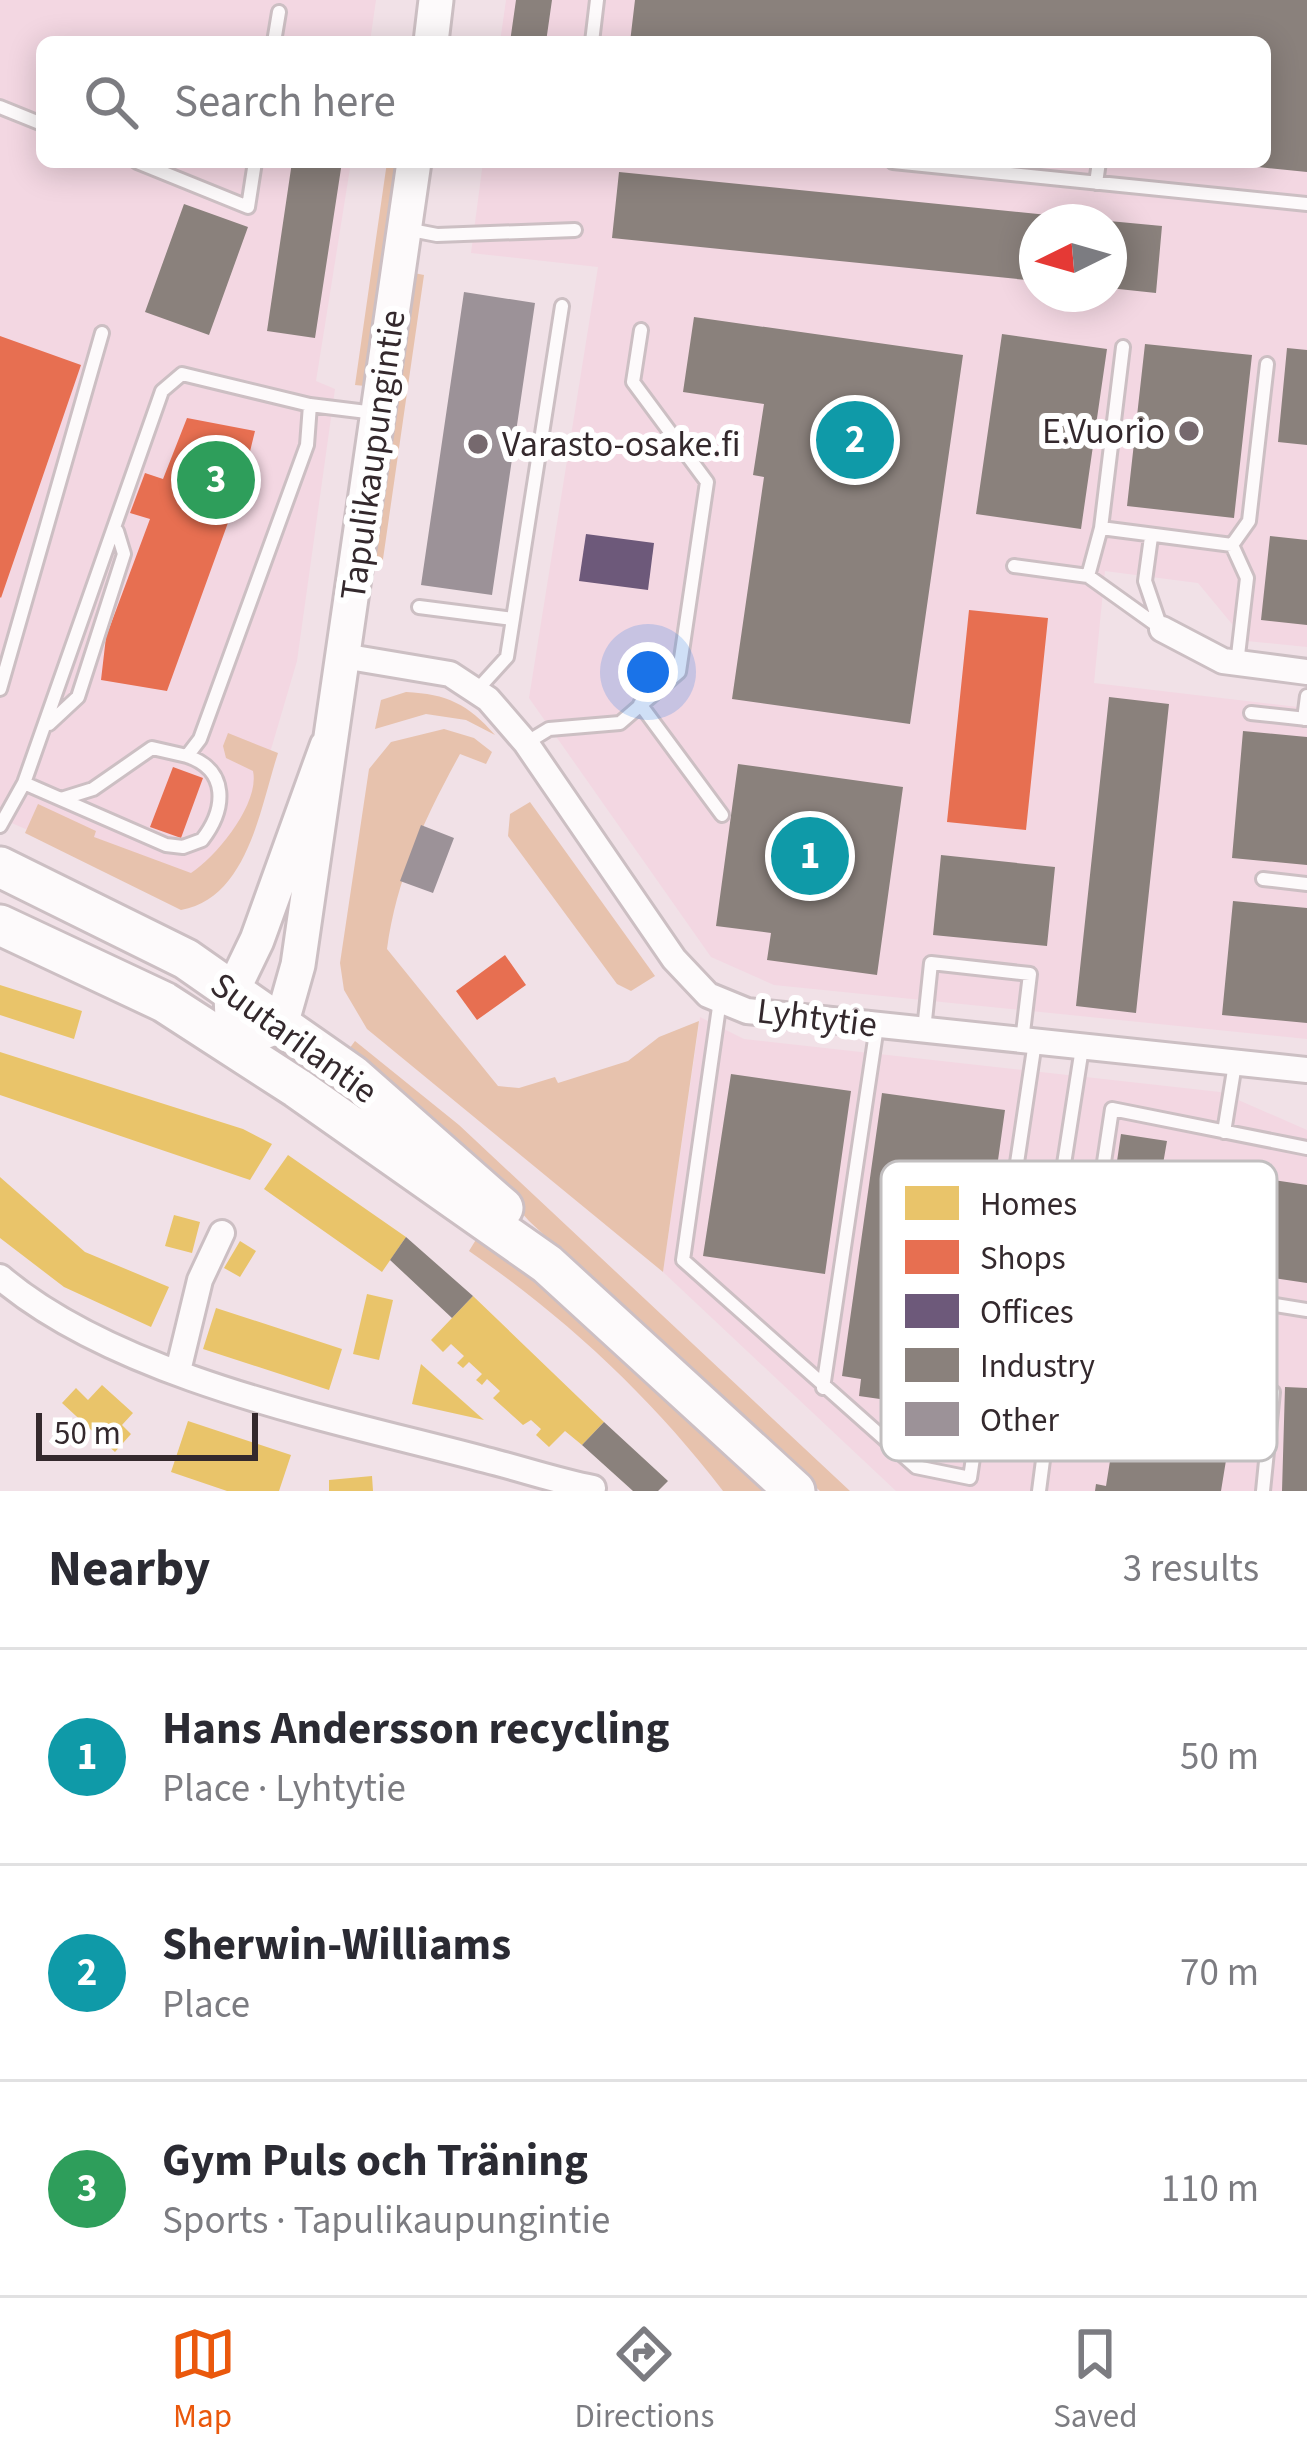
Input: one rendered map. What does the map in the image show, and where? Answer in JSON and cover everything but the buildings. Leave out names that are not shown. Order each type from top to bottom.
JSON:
[{"type":"main road","points":[[432,36],[436,0]]},
{"type":"main road","name":"Tapulikaupungintie","points":[[281,1025],[302,941],[413,168]]},
{"type":"main road","name":"Tapulikaupungintie","points":[[233,1045],[231,994],[256,940],[327,746]]},
{"type":"main road","name":"Suutarilantie","points":[[0,867],[186,959],[352,1075],[497,1201],[547,1264]]},
{"type":"main road","name":"Suutarilantie","points":[[0,925],[138,988],[233,1045],[547,1264],[795,1491]]},
{"type":"main road","points":[[233,1045],[281,1025]]},
{"type":"street","points":[[1162,629],[1237,664],[1307,672]]},
{"type":"street","name":"Lyhtytie","points":[[343,656],[450,674],[477,690],[526,743],[674,959],[708,995],[747,1011],[1307,1070]]},
{"type":"street","points":[[178,1371],[200,1280],[222,1233]]},
{"type":"street","points":[[0,1277],[83,1332],[178,1371],[319,1416],[593,1488]]},
{"type":"lane","points":[[593,36],[597,0]]},
{"type":"lane","points":[[275,36],[279,12]]},
{"type":"lane","points":[[0,106],[36,121]]},
{"type":"lane","points":[[151,168],[248,207],[255,168]]},
{"type":"lane","points":[[954,168],[1307,204]]},
{"type":"lane","points":[[1096,182],[1098,168]]},
{"type":"lane","points":[[405,229],[436,235],[574,230]]},
{"type":"lane","points":[[477,690],[507,657],[562,306]]},
{"type":"lane","points":[[526,743],[549,729],[620,723],[679,672],[707,482],[633,382],[641,330]]},
{"type":"lane","points":[[0,688],[102,333]]},
{"type":"lane","points":[[1088,576],[1101,528],[1124,347]]},
{"type":"lane","points":[[1232,545],[1249,521],[1267,364]]},
{"type":"lane","points":[[0,826],[48,724],[56,679],[91,602],[162,391],[182,374],[310,405],[380,414]]},
{"type":"lane","points":[[187,756],[200,739],[307,445],[310,405]]},
{"type":"lane","points":[[1101,528],[1232,545]]},
{"type":"lane","points":[[48,724],[78,697],[124,554],[116,530]]},
{"type":"lane","points":[[1150,537],[1145,581],[1162,629]]},
{"type":"lane","points":[[1232,545],[1246,578],[1237,664]]},
{"type":"lane","points":[[1014,566],[1088,576],[1162,629]]},
{"type":"lane","points":[[91,602],[96,631]]},
{"type":"lane","points":[[419,607],[513,619]]},
{"type":"lane","points":[[1251,712],[1306,719],[1307,696]]},
{"type":"lane","points":[[640,704],[722,815]]},
{"type":"lane","points":[[23,784],[166,845],[183,847],[202,840],[221,801],[217,776],[204,761],[152,748],[93,788],[61,799]]},
{"type":"lane","points":[[1263,879],[1307,884]]},
{"type":"lane","points":[[923,1031],[931,963],[1030,974],[1029,1041],[1013,1161]]},
{"type":"lane","points":[[721,1000],[683,1260],[881,1437]]},
{"type":"lane","points":[[823,1388],[877,1026]]},
{"type":"lane","points":[[1064,1161],[1082,1048]]},
{"type":"lane","points":[[1224,1132],[1234,1064]]},
{"type":"lane","points":[[1104,1161],[1112,1109],[1307,1148]]},
{"type":"lane","points":[[1277,1305],[1307,1310]]},
{"type":"lane","points":[[910,1461],[970,1478],[972,1461]]},
{"type":"lane","points":[[1039,1491],[1043,1461]]},
{"type":"lane","points":[[1263,1491],[1266,1461]]},
{"type":"shaded area","points":[[0,0],[376,0],[371,36],[36,36],[36,168],[350,168],[316,381],[335,389],[297,661],[262,780],[210,879],[130,874],[0,818]]},
{"type":"shaded area","points":[[506,0],[1307,0],[1307,647],[1246,641],[1198,583],[1105,571],[1094,683],[1307,708],[1307,1039],[774,985],[711,957],[529,698],[598,267],[471,253],[482,168],[1271,168],[1271,36],[501,36]]},
{"type":"shaded area","points":[[386,168],[396,168],[365,386],[355,385]]},
{"type":"shaded area","points":[[414,273],[424,275],[382,566],[372,564]]},
{"type":"shaded area","points":[[406,692],[456,703],[495,735],[466,720],[426,714],[375,729],[381,700]]},
{"type":"shaded area","points":[[444,729],[474,738],[492,752],[486,764],[460,754],[447,778],[405,872],[387,949],[498,1086],[519,1088],[555,1077],[558,1083],[628,1061],[659,1037],[699,1021],[663,1272],[367,1029],[344,990],[340,963],[369,769],[391,742]]},
{"type":"shaded area","points":[[228,733],[278,753],[248,848],[222,888],[204,902],[181,910],[25,833],[38,804],[96,831],[94,837],[191,873],[224,842],[250,798],[253,771],[226,758],[223,746]]},
{"type":"shaded area","points":[[530,802],[655,976],[631,991],[617,984],[508,836],[510,814]]},
{"type":"shaded area","points":[[700,1017],[744,1039],[1220,1092],[1307,1130],[1307,1491],[896,1491],[663,1272]]},
{"type":"shaded area","points":[[355,1041],[459,1125],[850,1491],[820,1491],[529,1221],[452,1134],[346,1053]]},
{"type":"shaded area","points":[[477,1238],[511,1255],[763,1491],[723,1491],[667,1423],[605,1361],[469,1251]]},
{"type":"place","name":"E.Vuorio","points":[[1189,431]]},
{"type":"place","name":"Sherwin-Williams","points":[[855,440]]},
{"type":"place","name":"Varasto-osake.fi","points":[[478,444]]},
{"type":"place","name":"Gym Puls och Träning","points":[[216,480]]},
{"type":"place","name":"Hans Andersson recycling","points":[[810,856]]}]
